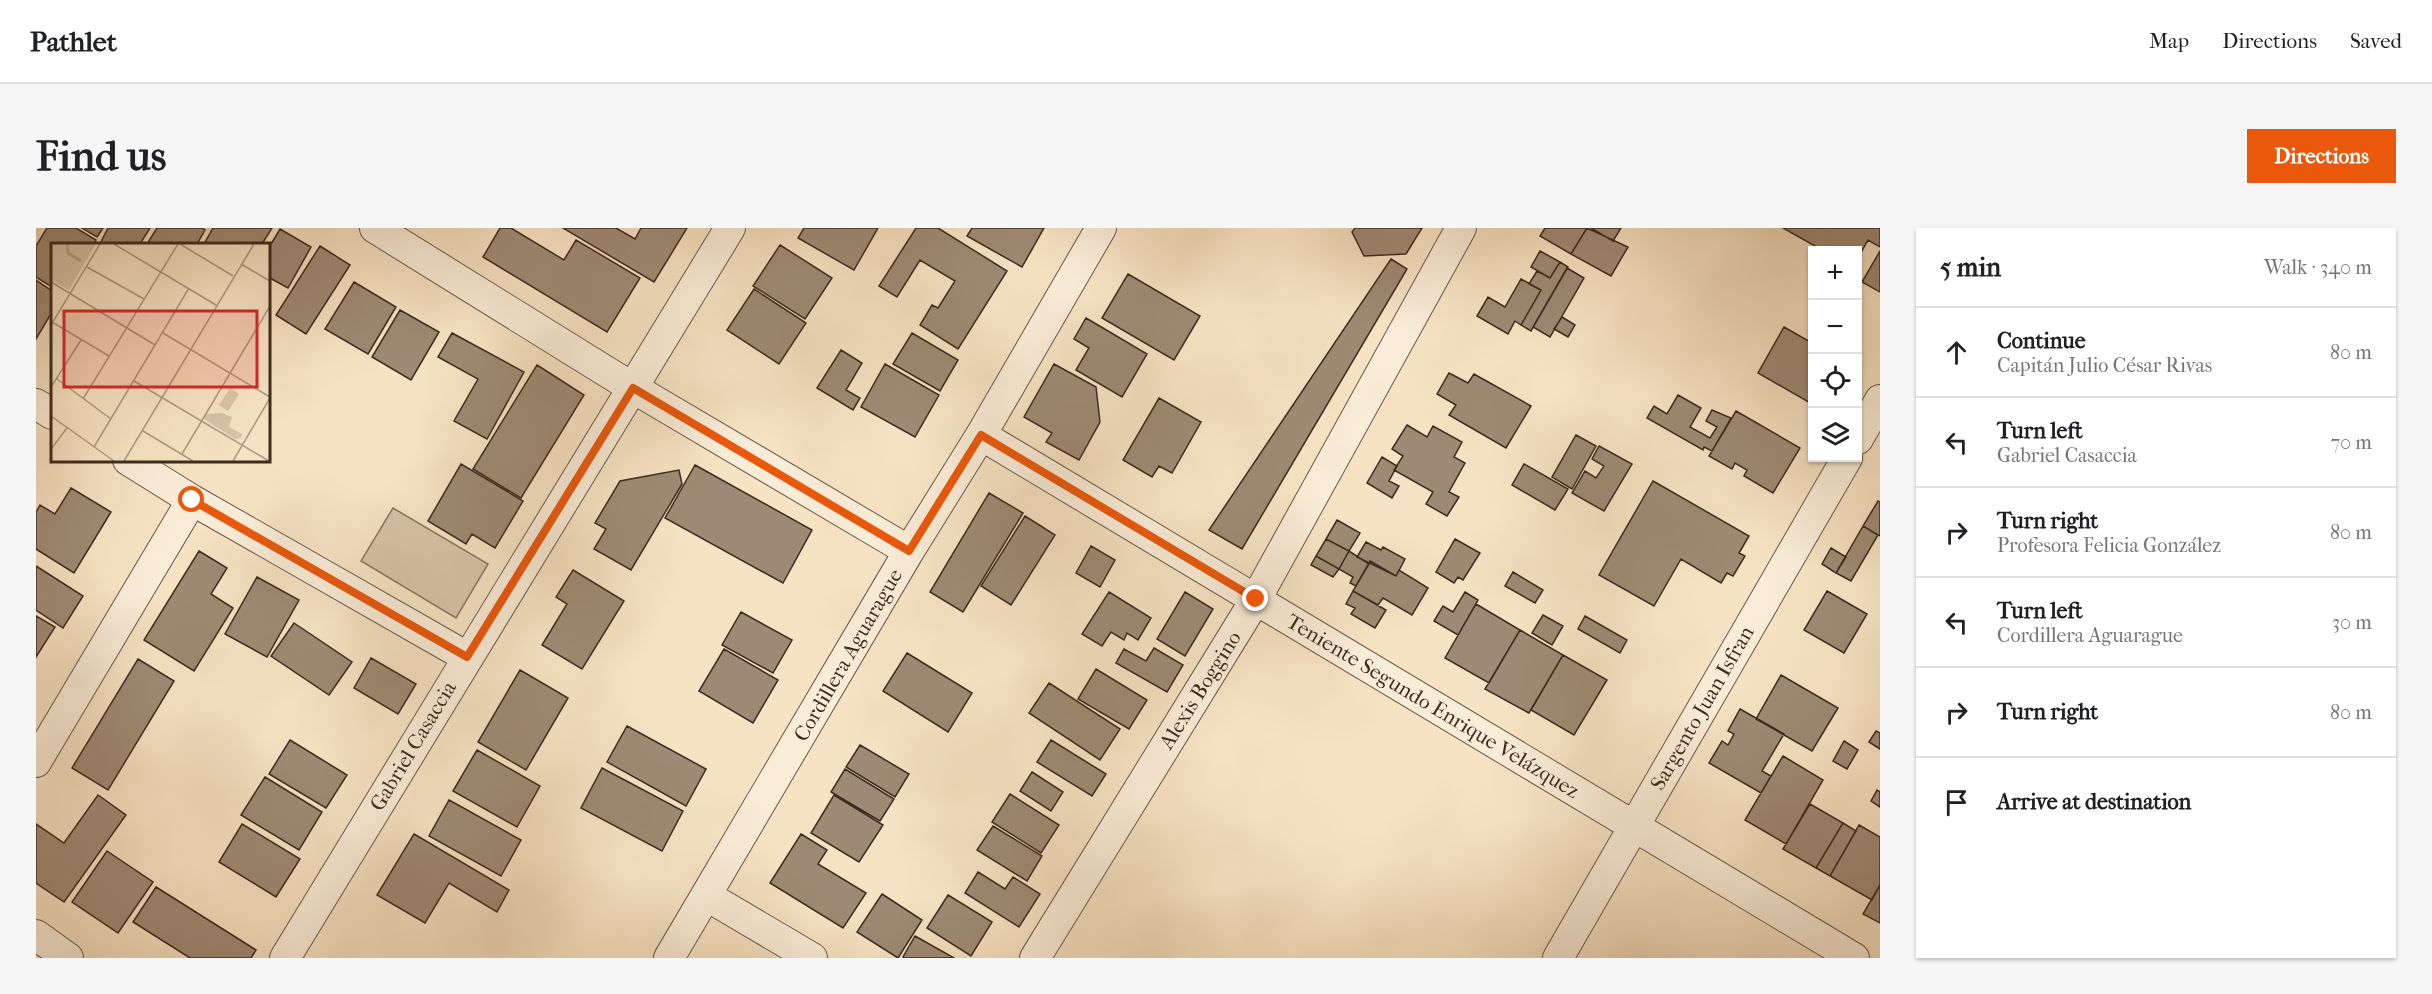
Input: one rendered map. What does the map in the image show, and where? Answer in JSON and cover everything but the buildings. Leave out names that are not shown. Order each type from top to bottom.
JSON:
[{"type":"street","points":[[375,228],[633,388],[909,551]]},
{"type":"street","name":"Gabriel Casaccia","points":[[285,958],[730,228]]},
{"type":"street","name":"Cordillera Aguarague","points":[[669,958],[909,551],[981,435],[1101,228]]},
{"type":"street","name":"Alexis Boggino","points":[[1035,958],[1256,599],[1461,228]]},
{"type":"street","points":[[1862,431],[1880,400]]},
{"type":"street","points":[[36,404],[51,413]]},
{"type":"street","name":"Teniente Segundo Enrique Velázquez","points":[[981,435],[1854,958]]},
{"type":"street","points":[[131,462],[192,500],[467,657]]},
{"type":"street","name":"Sargento Juan Isfran","points":[[1558,958],[1845,462]]},
{"type":"street","points":[[36,762],[192,500]]},
{"type":"street","points":[[707,896],[812,958]]},
{"type":"street","points":[[36,934],[68,958]]},
{"type":"shaded area","points":[[393,508],[488,564],[456,618],[361,561]]},
{"type":"route","points":[[192,500],[467,657],[633,388],[909,551],[981,435],[1256,599]]}]
